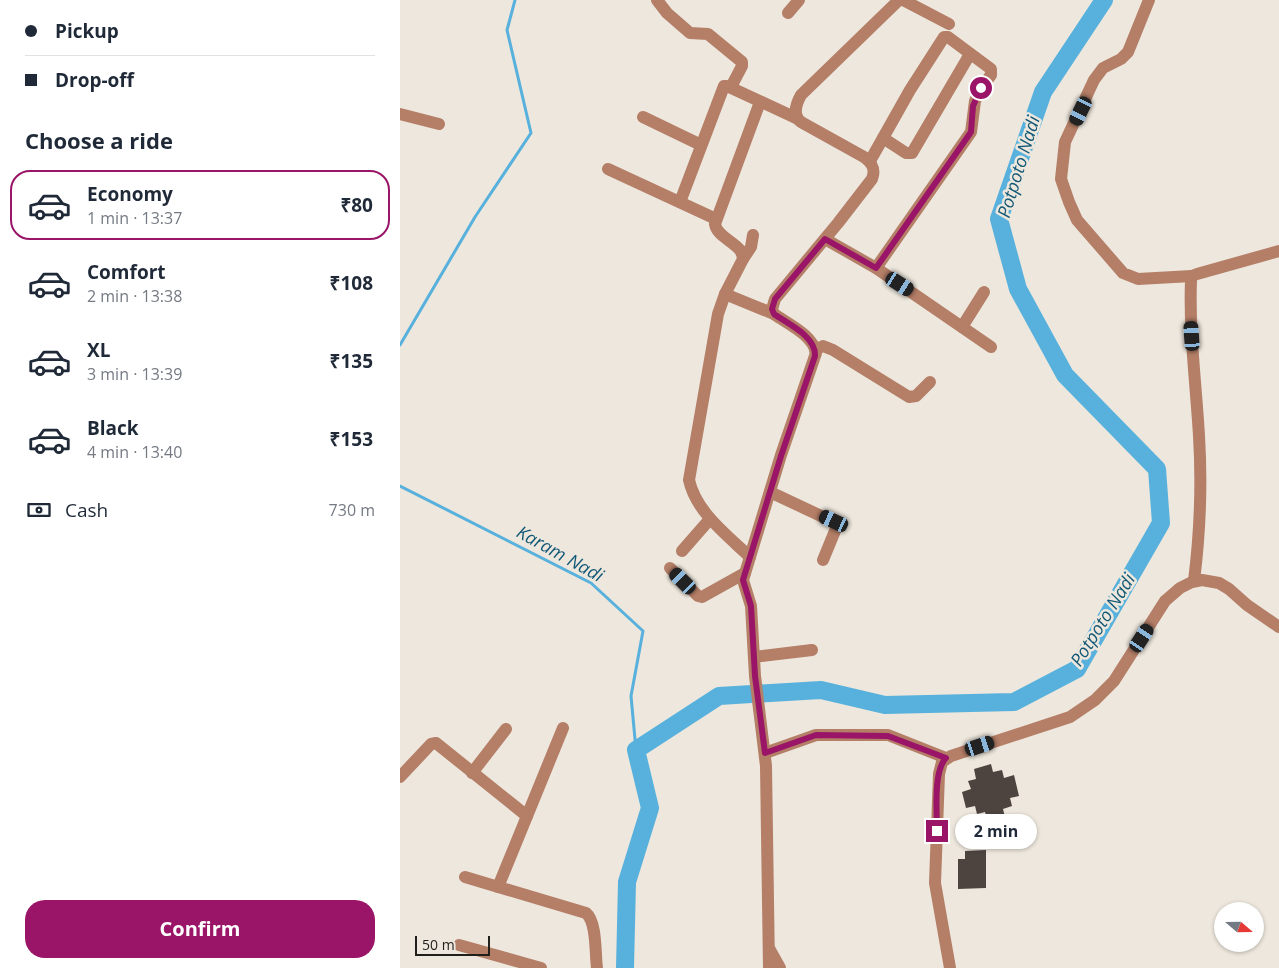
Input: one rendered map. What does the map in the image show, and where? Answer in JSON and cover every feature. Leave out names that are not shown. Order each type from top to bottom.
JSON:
[{"type":"street","points":[[657,0],[667,13],[690,33],[708,34],[742,62],[742,66],[731,87]]},
{"type":"street","points":[[788,13],[799,0]]},
{"type":"street","points":[[796,118],[795,111],[801,95],[899,0]]},
{"type":"street","points":[[903,0],[949,24]]},
{"type":"street","points":[[1150,0],[1130,48],[1121,58],[1103,68],[1094,80],[1065,142],[1065,156],[1061,179],[1077,220],[1123,273],[1138,279],[1192,278],[1279,251]]},
{"type":"street","points":[[870,161],[910,90],[945,36],[970,50],[992,71],[975,101],[971,132],[876,268]]},
{"type":"street","points":[[883,138],[906,153],[912,153],[970,50]]},
{"type":"street","points":[[680,202],[722,88],[725,86],[731,87],[796,118],[870,161],[874,173],[872,179],[775,299],[772,309],[774,314]]},
{"type":"street","points":[[743,259],[742,252],[716,228],[716,219],[760,102]]},
{"type":"street","points":[[400,114],[439,124]]},
{"type":"street","points":[[643,117],[701,145]]},
{"type":"street","points":[[608,169],[716,219]]},
{"type":"street","points":[[750,556],[710,519],[691,487],[689,476],[717,322],[725,294],[751,247],[753,235]]},
{"type":"street","points":[[825,239],[876,268],[991,347]]},
{"type":"street","points":[[1192,278],[1190,294],[1201,501],[1199,542],[1194,581]]},
{"type":"street","points":[[962,327],[984,292]]},
{"type":"street","points":[[725,294],[774,314],[808,339],[815,350],[815,356],[770,492],[743,583],[751,606],[755,676],[765,753],[769,968]]},
{"type":"street","points":[[815,350],[823,346],[833,350],[909,397],[916,396],[930,382]]},
{"type":"street","points":[[770,492],[836,523],[824,560]]},
{"type":"street","points":[[682,550],[710,519]]},
{"type":"street","points":[[670,568],[701,597],[745,573]]},
{"type":"street","points":[[950,968],[935,883],[939,774],[942,762],[946,758],[1070,717],[1083,710],[1114,681],[1165,601],[1180,588],[1194,581],[1202,580],[1219,583],[1279,627]]},
{"type":"street","points":[[754,657],[812,650]]},
{"type":"street","points":[[498,887],[563,728]]},
{"type":"street","points":[[472,773],[506,729]]},
{"type":"street","points":[[765,753],[816,735],[888,736],[946,758]]},
{"type":"street","points":[[400,777],[433,743],[438,744],[527,816]]},
{"type":"street","points":[[465,877],[586,913],[591,919],[593,928],[597,968]]},
{"type":"street","points":[[459,945],[541,968]]},
{"type":"street","points":[[769,948],[780,968]]},
{"type":"building","points":[[991,764],[993,772],[1002,770],[1004,778],[1014,775],[1019,796],[1010,798],[1012,806],[1003,809],[1005,817],[988,822],[985,812],[977,814],[975,806],[966,808],[962,792],[971,789],[968,781],[976,779],[974,769]]},
{"type":"building","points":[[986,850],[986,888],[958,889],[958,859],[965,859],[965,851]]},
{"type":"waterway","name":"Karam Nadi","points":[[400,345],[475,217],[531,133],[507,30],[515,0]]},
{"type":"waterway","name":"Potpoto Nadi","points":[[625,968],[627,882],[650,808],[636,750],[719,696],[821,690],[885,705],[1014,702],[1077,669],[1161,523],[1157,469],[1065,375],[1018,289],[999,219],[1043,92],[1104,0]]},
{"type":"waterway","name":"Karam Nadi","points":[[400,486],[591,583],[643,631],[631,696],[636,750]]},
{"type":"route","points":[[937,831],[939,774],[942,762],[946,758],[888,736],[816,735],[765,753],[755,676],[751,606],[743,580],[781,456],[815,356],[813,345],[808,339],[774,314],[772,305],[778,295],[825,239],[876,268],[971,132],[972,110],[981,88]]}]
